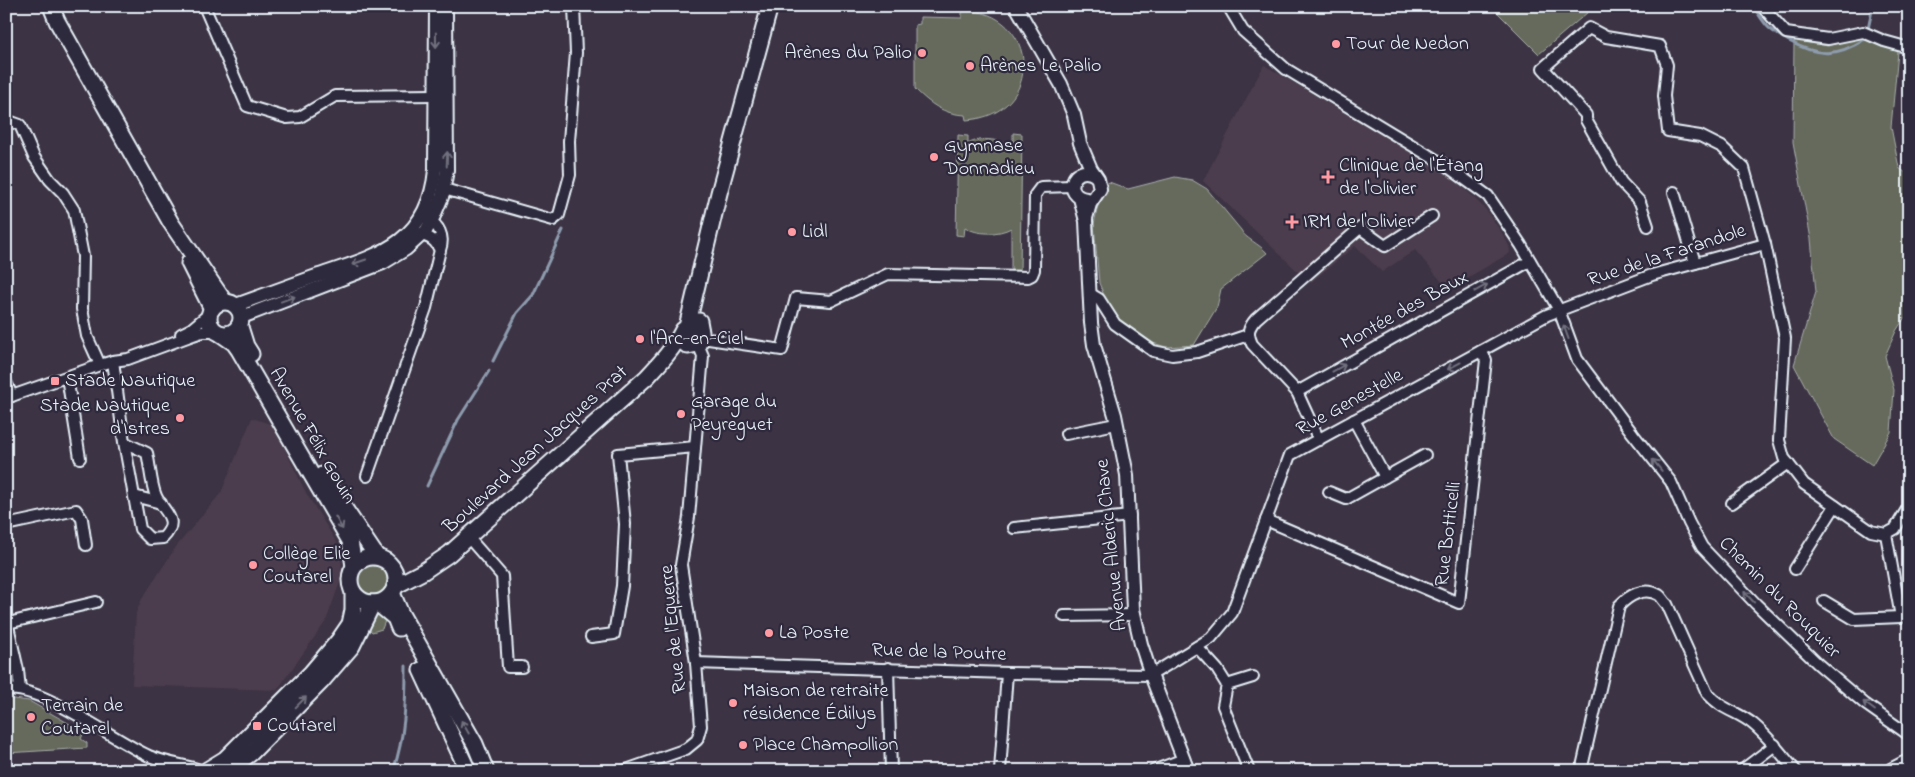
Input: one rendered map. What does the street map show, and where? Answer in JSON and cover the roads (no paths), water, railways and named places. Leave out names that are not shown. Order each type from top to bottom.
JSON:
[{"type":"main road","name":"Avenue Félix Gouin","points":[[51,6],[66,38],[171,223],[227,312],[302,443],[384,561]]},
{"type":"main road","name":"Boulevard Jean Jacques Prat","points":[[394,590],[449,554],[647,377],[670,352],[692,336],[696,291],[717,202],[770,6]]},
{"type":"main road","points":[[227,312],[232,333],[220,333],[211,326],[227,312]]},
{"type":"main road","name":"Avenue Félix Gouin","points":[[220,333],[234,343],[239,350],[350,541],[354,566]]},
{"type":"main road","points":[[200,771],[208,771],[225,759],[310,673],[339,640],[350,624],[353,610],[353,593],[349,578],[354,566],[362,559],[384,561],[408,570],[424,571]]},
{"type":"main road","points":[[384,561],[396,578],[394,590],[401,614],[475,744],[486,771]]},
{"type":"main road","points":[[353,593],[365,602],[375,603],[387,598],[394,590]]},
{"type":"main road","points":[[228,771],[251,753],[321,682],[352,646],[375,603]]},
{"type":"main road","points":[[375,603],[395,618],[438,704],[468,771]]},
{"type":"main road","points":[[1892,771],[1909,762]]},
{"type":"street","points":[[204,6],[247,106],[287,118],[300,117],[335,96],[436,96]]},
{"type":"street","points":[[426,218],[434,183],[436,6]]},
{"type":"street","points":[[113,361],[128,352],[191,329],[227,312],[384,263],[406,249],[444,189],[448,145],[446,6]]},
{"type":"street","points":[[444,189],[553,220],[559,215],[570,176],[569,141],[576,53],[574,6]]},
{"type":"street","points":[[1016,6],[1061,84],[1074,115],[1080,143],[1091,169],[1098,179],[1100,189],[1094,197],[1089,199],[1080,198],[1076,195],[1075,180],[1080,165],[1080,143]]},
{"type":"street","name":"Chemin du Rouquier","points":[[1228,6],[1243,31],[1286,69],[1448,167],[1488,196],[1559,310],[1577,359],[1671,482],[1702,547],[1756,604],[1818,664],[1866,704],[1909,735]]},
{"type":"street","points":[[1762,6],[1786,33],[1828,40],[1863,32],[1884,41],[1909,48]]},
{"type":"street","points":[[1648,226],[1640,202],[1621,182],[1586,120],[1586,115],[1543,68],[1589,28],[1612,38],[1660,46],[1667,65],[1664,96],[1668,131],[1700,136],[1722,147],[1744,168],[1765,244]]},
{"type":"street","points":[[6,122],[20,125],[34,157],[74,210],[83,256],[82,309],[85,327],[100,365]]},
{"type":"street","points":[[692,336],[782,350],[796,298],[832,301],[888,274],[1028,277],[1032,275],[1034,270],[1035,194],[1041,187],[1075,180],[1086,172],[1095,175]]},
{"type":"street","points":[[1674,192],[1695,263]]},
{"type":"street","name":"Avenue Alderic Chave","points":[[1086,220],[1094,197]]},
{"type":"street","name":"Avenue Alderic Chave","points":[[1080,198],[1086,220],[1089,293],[1094,345],[1116,424],[1127,475],[1130,516],[1130,567],[1134,615],[1151,675],[1186,765]]},
{"type":"street","points":[[1319,440],[1297,392],[1252,344],[1248,334],[1249,327],[1360,228],[1385,246],[1432,216]]},
{"type":"street","points":[[367,476],[426,308],[440,250],[442,237],[426,218]]},
{"type":"street","points":[[416,232],[436,241],[440,250]]},
{"type":"street","name":"Rue de la Farandole","points":[[1559,310],[1652,275],[1765,244],[1785,338],[1780,440],[1784,458],[1804,484],[1871,530],[1886,534]]},
{"type":"street","name":"Montée des Baux","points":[[1297,392],[1530,261]]},
{"type":"street","points":[[1089,293],[1099,300],[1115,324],[1153,351],[1172,355],[1197,352],[1248,334]]},
{"type":"street","name":"Rue Genestelle","points":[[1151,675],[1211,638],[1232,613],[1290,456],[1546,315],[1559,310]]},
{"type":"street","points":[[6,382],[9,397],[100,365],[128,359],[202,332],[220,333]]},
{"type":"street","name":"Rue de l'Equerre","points":[[623,771],[686,749],[700,741],[701,726],[696,663],[681,565],[689,516],[703,356],[692,336]]},
{"type":"street","name":"Rue Botticelli","points":[[1266,520],[1458,602],[1486,360],[1482,351]]},
{"type":"street","points":[[113,361],[124,442],[140,529],[150,539],[163,538],[170,532],[171,521],[156,497],[147,453],[124,442]]},
{"type":"street","points":[[67,376],[80,458]]},
{"type":"street","points":[[1354,420],[1385,477]]},
{"type":"street","points":[[1066,434],[1116,424]]},
{"type":"street","points":[[591,636],[614,634],[622,586],[625,524],[618,454],[695,447]]},
{"type":"street","points":[[1329,492],[1346,499],[1424,455]]},
{"type":"street","points":[[1732,503],[1788,463]]},
{"type":"street","points":[[134,496],[161,503]]},
{"type":"street","points":[[1795,569],[1835,506]]},
{"type":"street","points":[[1824,601],[1854,619],[1905,615],[1886,534],[1895,529],[1909,506]]},
{"type":"street","points":[[6,526],[76,510],[82,519],[86,545]]},
{"type":"street","points":[[1014,528],[1130,516]]},
{"type":"street","points":[[468,537],[502,576],[508,667],[522,667]]},
{"type":"street","points":[[1581,771],[1619,606],[1628,597],[1637,593],[1648,592],[1658,595],[1667,604],[1707,693],[1717,704],[1752,723],[1775,745],[1796,771]]},
{"type":"street","points":[[20,690],[18,670],[7,620],[96,602]]},
{"type":"street","points":[[1064,616],[1134,615]]},
{"type":"street","points":[[1197,647],[1217,669],[1227,685],[1223,706],[1249,771]]},
{"type":"street","name":"Rue de la Poutre","points":[[696,663],[1007,673],[1151,675]]},
{"type":"street","points":[[888,668],[891,771]]},
{"type":"street","points":[[1000,771],[1007,673]]},
{"type":"street","points":[[1227,685],[1254,678]]},
{"type":"street","points":[[6,690],[20,690],[51,702],[148,756],[178,768],[200,771]]},
{"type":"street","points":[[1741,771],[1775,745]]},
{"type":"street","points":[[1153,771],[1186,765]]},
{"type":"waterway","points":[[1753,6],[1771,30],[1809,50],[1827,53],[1836,52],[1865,39]]},
{"type":"waterway","points":[[1868,29],[1873,6]]},
{"type":"waterway","points":[[493,361],[517,313],[533,295],[563,230]]},
{"type":"waterway","points":[[427,486],[458,420],[489,371]]},
{"type":"waterway","points":[[393,771],[402,733],[406,666]]},
{"type":"place","name":"Tour de Nedon","points":[[1336,44]]},
{"type":"place","name":"Arènes du Palio","points":[[922,53]]},
{"type":"place","name":"Arènes Le Palio","points":[[970,66]]},
{"type":"place","name":"Gymnase Donnadieu","points":[[934,157]]},
{"type":"place","name":"Clinique de l'Étang de l'Olivier","points":[[1328,177]]},
{"type":"place","name":"IRM de l'Olivier","points":[[1292,222]]},
{"type":"place","name":"Lidl","points":[[792,232]]},
{"type":"place","name":"l'Arc-en-Ciel","points":[[640,339]]},
{"type":"place","name":"Stade Nautique","points":[[55,381]]},
{"type":"place","name":"Garage du Peyreguet","points":[[681,414]]},
{"type":"place","name":"Stade Nautique d'Istres","points":[[180,418]]},
{"type":"place","name":"Collège Elie Coutarel","points":[[253,565]]},
{"type":"place","name":"La Poste","points":[[769,633]]},
{"type":"place","name":"Maison de retraite résidence Édilys","points":[[733,703]]},
{"type":"place","name":"Terrain de Coutarel","points":[[31,717]]},
{"type":"place","name":"Coutarel","points":[[257,726]]},
{"type":"place","name":"Place Champollion","points":[[743,745]]}]
